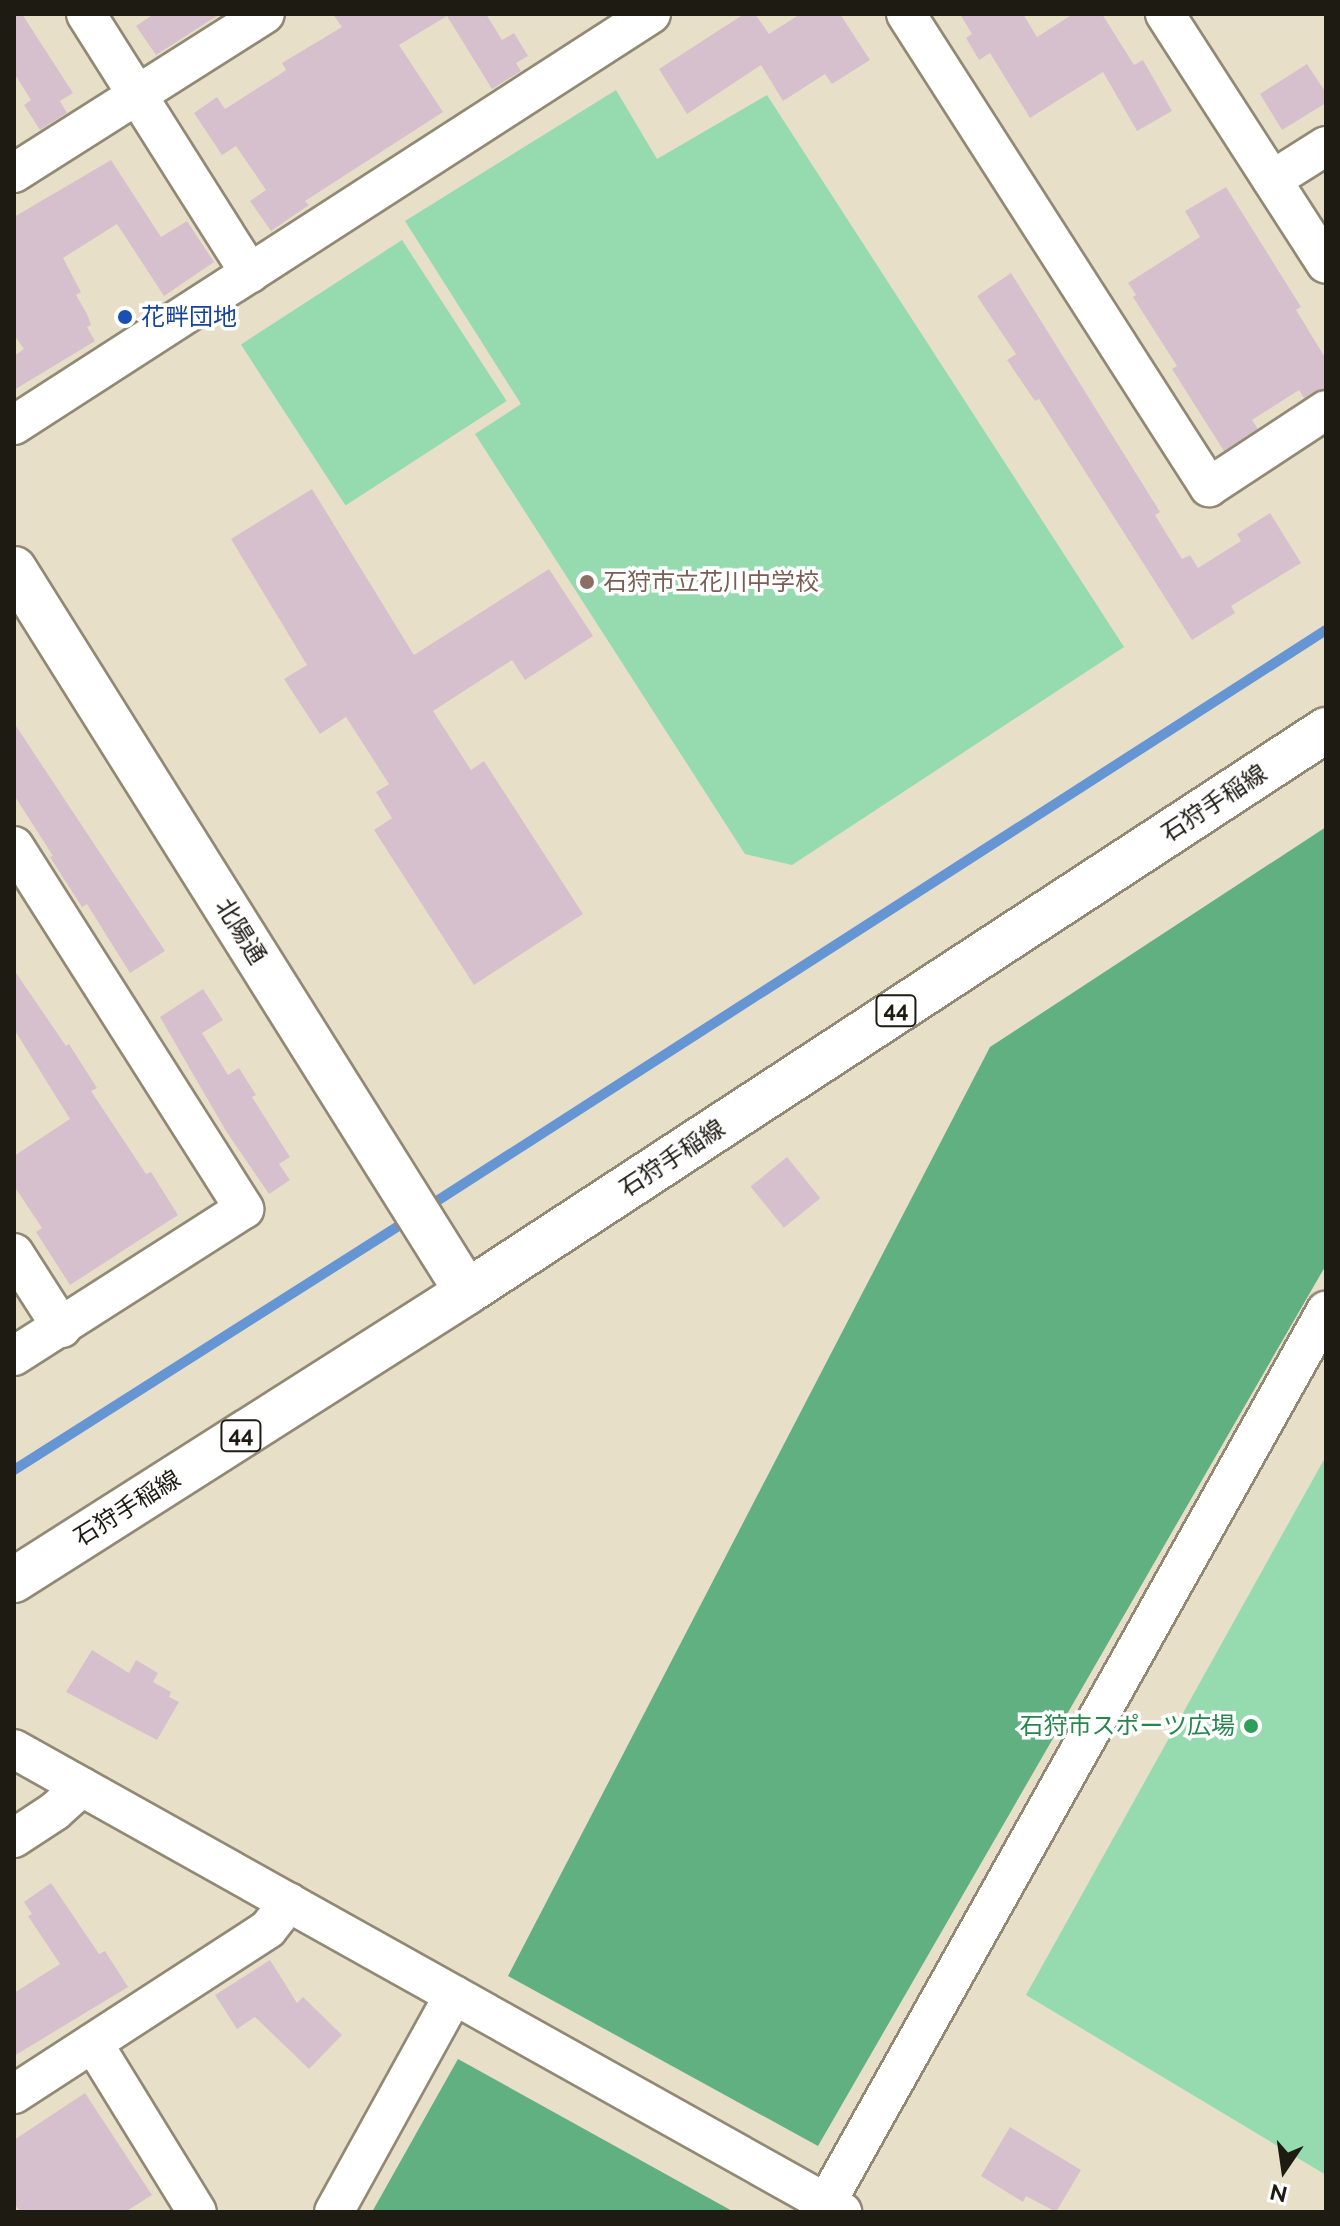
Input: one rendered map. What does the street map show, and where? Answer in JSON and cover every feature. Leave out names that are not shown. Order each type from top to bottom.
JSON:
[{"type":"main road","name":"北陽通","points":[[14,569],[467,1292]]},
{"type":"main road","name":"石狩手稲線","points":[[14,1580],[467,1292],[1326,730]]},
{"type":"street","points":[[86,14],[250,273]]},
{"type":"street","points":[[14,173],[265,14]]},
{"type":"street","points":[[14,425],[651,14]]},
{"type":"street","points":[[906,14],[1209,487],[1326,410]]},
{"type":"street","points":[[1165,14],[1326,264]]},
{"type":"street","points":[[1272,180],[1326,146]]},
{"type":"street","points":[[14,846],[244,1209],[14,1356]]},
{"type":"street","points":[[14,1253],[62,1328]]},
{"type":"street","points":[[14,1749],[834,2208],[1326,1311]]},
{"type":"street","points":[[14,1838],[55,1811],[82,1787]]},
{"type":"street","points":[[14,2094],[268,1929],[289,1902]]},
{"type":"street","points":[[334,2212],[454,1995]]},
{"type":"street","points":[[93,2043],[197,2212]]},
{"type":"green space","points":[[616,90],[657,159],[767,95],[1124,647],[792,865],[745,854],[475,434],[521,404],[405,221]]},
{"type":"green space","points":[[402,240],[507,401],[346,506],[241,345]]},
{"type":"green space","points":[[1326,827],[1326,1265],[818,2146],[508,1976],[990,1047]]},
{"type":"green space","name":"石狩市スポーツ広場","points":[[1326,1456],[1326,2175],[1026,1995]]},
{"type":"green space","points":[[458,2059],[734,2212],[372,2212]]},
{"type":"building","points":[[14,14],[22,14],[73,93],[60,101],[67,113],[40,130],[24,105],[31,100],[14,73]]},
{"type":"building","points":[[154,14],[220,14],[156,55],[136,26]]},
{"type":"building","points":[[333,14],[486,14],[502,40],[514,33],[528,56],[516,63],[521,71],[492,89],[447,16],[399,45],[443,112],[305,201],[309,205],[271,231],[250,201],[266,190],[236,146],[222,155],[194,113],[217,97],[225,109],[286,70],[282,63],[342,27]]},
{"type":"building","points":[[744,14],[755,14],[769,34],[800,14],[840,14],[870,60],[832,84],[825,74],[783,101],[761,65],[687,114],[659,69]]},
{"type":"building","points":[[960,14],[1023,14],[1037,37],[1073,14],[1102,14],[1134,65],[1143,60],[1172,111],[1137,131],[1103,72],[1030,118],[990,53],[979,60],[966,38],[972,34]]},
{"type":"building","points":[[1307,64],[1326,93],[1326,103],[1282,130],[1260,94]]},
{"type":"building","points":[[111,160],[161,237],[187,221],[214,262],[164,296],[117,224],[63,258],[81,292],[76,295],[87,314],[91,325],[87,327],[95,341],[14,390],[14,356],[24,349],[14,335],[14,217]]},
{"type":"building","points":[[1226,187],[1301,307],[1296,310],[1326,359],[1326,388],[1304,398],[1299,390],[1252,420],[1258,429],[1224,451],[1172,369],[1177,366],[1133,297],[1136,295],[1128,283],[1200,237],[1185,211]]},
{"type":"building","points":[[1011,273],[1160,512],[1155,515],[1182,559],[1190,555],[1198,568],[1241,541],[1237,534],[1270,513],[1301,563],[1231,606],[1235,613],[1192,640],[1039,399],[1035,401],[1007,360],[1016,354],[977,296]]},
{"type":"building","points":[[312,489],[414,655],[549,569],[593,636],[525,680],[512,660],[433,711],[471,770],[484,761],[583,914],[474,985],[374,830],[392,818],[376,792],[389,784],[346,717],[320,734],[284,679],[307,665],[231,539]]},
{"type":"building","points":[[14,723],[165,951],[130,973],[87,904],[82,907],[14,795]]},
{"type":"building","points":[[14,970],[66,1046],[69,1044],[97,1088],[91,1091],[146,1174],[151,1172],[178,1215],[70,1285],[36,1232],[42,1228],[14,1186],[14,1156],[70,1119],[14,1029]]},
{"type":"building","points":[[203,989],[223,1020],[202,1033],[228,1075],[239,1068],[256,1095],[252,1097],[290,1157],[279,1164],[290,1180],[269,1194],[226,1131],[160,1017]]},
{"type":"building","points":[[787,1157],[820,1198],[784,1228],[750,1187]]},
{"type":"building","points":[[92,1650],[129,1673],[136,1660],[158,1673],[153,1682],[171,1692],[169,1697],[179,1702],[157,1740],[66,1692]]},
{"type":"building","points":[[51,1883],[99,1954],[105,1951],[128,1987],[14,2056],[14,1993],[60,1964],[28,1916],[32,1914],[24,1902]]},
{"type":"building","points":[[270,1960],[297,2003],[303,1997],[342,2035],[309,2069],[255,2017],[237,2029],[215,1995]]},
{"type":"building","points":[[85,2093],[152,2195],[125,2212],[20,2212],[14,2203],[14,2140]]},
{"type":"building","points":[[1010,2127],[1081,2170],[1056,2212],[1026,2196],[1023,2202],[981,2176]]},
{"type":"waterway","points":[[426,1208],[1326,630]]},
{"type":"waterway","points":[[14,1470],[409,1219]]},
{"type":"place","name":"花畔団地","points":[[125,317]]},
{"type":"place","name":"石狩市立花川中学校","points":[[587,582]]},
{"type":"place","name":"石狩市スポーツ広場","points":[[1251,1726]]}]
